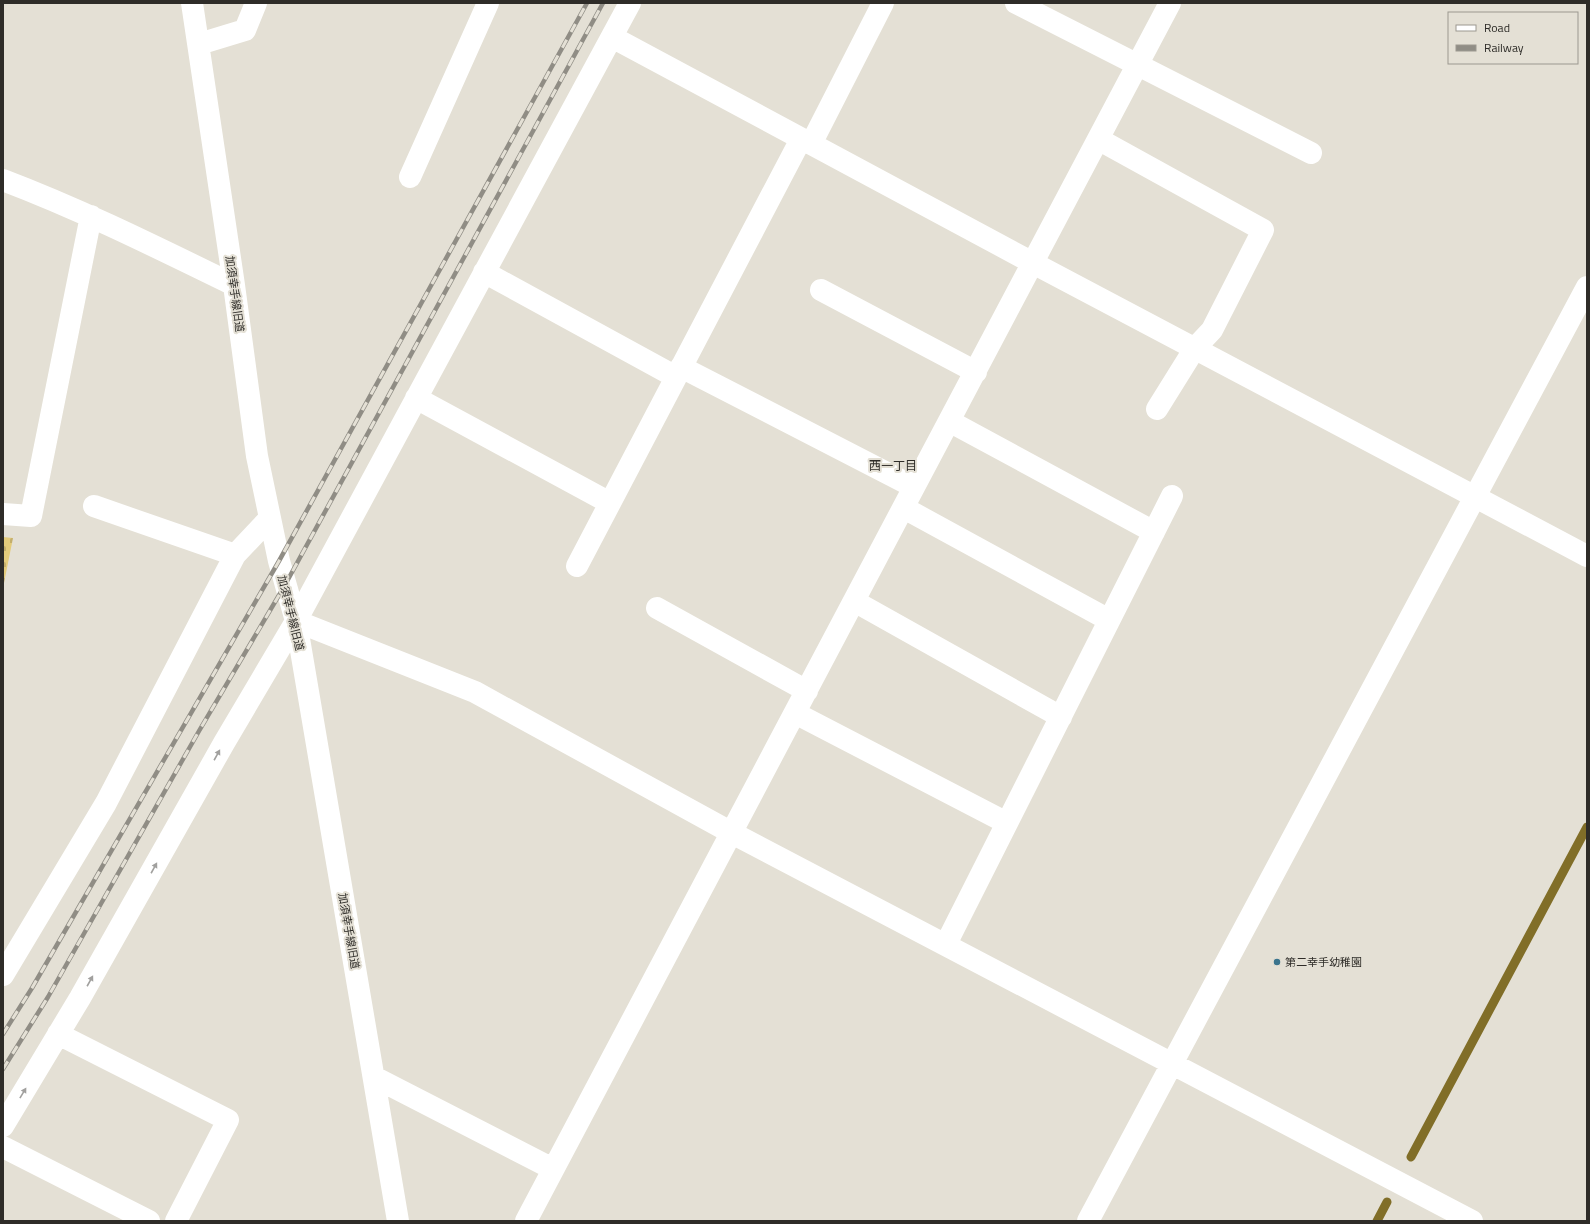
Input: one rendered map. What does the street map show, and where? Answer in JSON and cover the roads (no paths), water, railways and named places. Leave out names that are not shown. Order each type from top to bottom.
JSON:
[{"type":"street","name":"加須幸手線旧道","points":[[192,3],[234,285],[257,456],[269,519],[285,585],[296,621],[398,1221]]},
{"type":"street","points":[[199,44],[244,30],[256,3]]},
{"type":"street","points":[[410,177],[488,3]]},
{"type":"street","points":[[3,1126],[80,998],[220,750],[296,621],[630,3]]},
{"type":"street","points":[[577,566],[679,372],[883,3]]},
{"type":"street","points":[[1016,3],[1311,153]]},
{"type":"street","points":[[526,1221],[1170,3]]},
{"type":"street","points":[[612,37],[1033,263],[1587,556]]},
{"type":"street","points":[[1098,139],[1263,230],[1212,330],[1195,348],[1157,409]]},
{"type":"street","points":[[3,180],[91,216],[234,285]]},
{"type":"street","points":[[3,514],[31,516],[91,216]]},
{"type":"street","points":[[484,272],[679,372],[914,487]]},
{"type":"street","points":[[1088,1221],[1171,1062],[1587,287]]},
{"type":"street","points":[[821,290],[976,372]]},
{"type":"street","points":[[416,398],[610,503]]},
{"type":"street","points":[[949,421],[1154,532]]},
{"type":"street","points":[[946,944],[1172,496]]},
{"type":"street","points":[[94,506],[236,555]]},
{"type":"street","points":[[904,508],[1109,620]]},
{"type":"street","points":[[3,975],[106,803],[236,555],[269,519]]},
{"type":"street","points":[[854,601],[1061,717]]},
{"type":"street","points":[[656,608],[807,691]]},
{"type":"street","points":[[296,621],[475,692],[732,833],[1472,1221]]},
{"type":"street","points":[[796,712],[1007,823]]},
{"type":"street","points":[[58,1034],[228,1120],[176,1221]]},
{"type":"street","points":[[374,1077],[553,1169]]},
{"type":"street","points":[[3,1147],[149,1221]]},
{"type":"waterway","points":[[1411,1157],[1587,827]]},
{"type":"waterway","points":[[1377,1221],[1387,1202]]},
{"type":"railway","points":[[3,1034],[32,988],[279,561],[587,3]]},
{"type":"railway","points":[[3,1069],[48,997],[199,731],[285,585],[603,3]]},
{"type":"place","name":"第二幸手幼稚園","points":[[1277,962]]},
{"type":"district","name":"西一丁目","points":[[893,465]]}]
